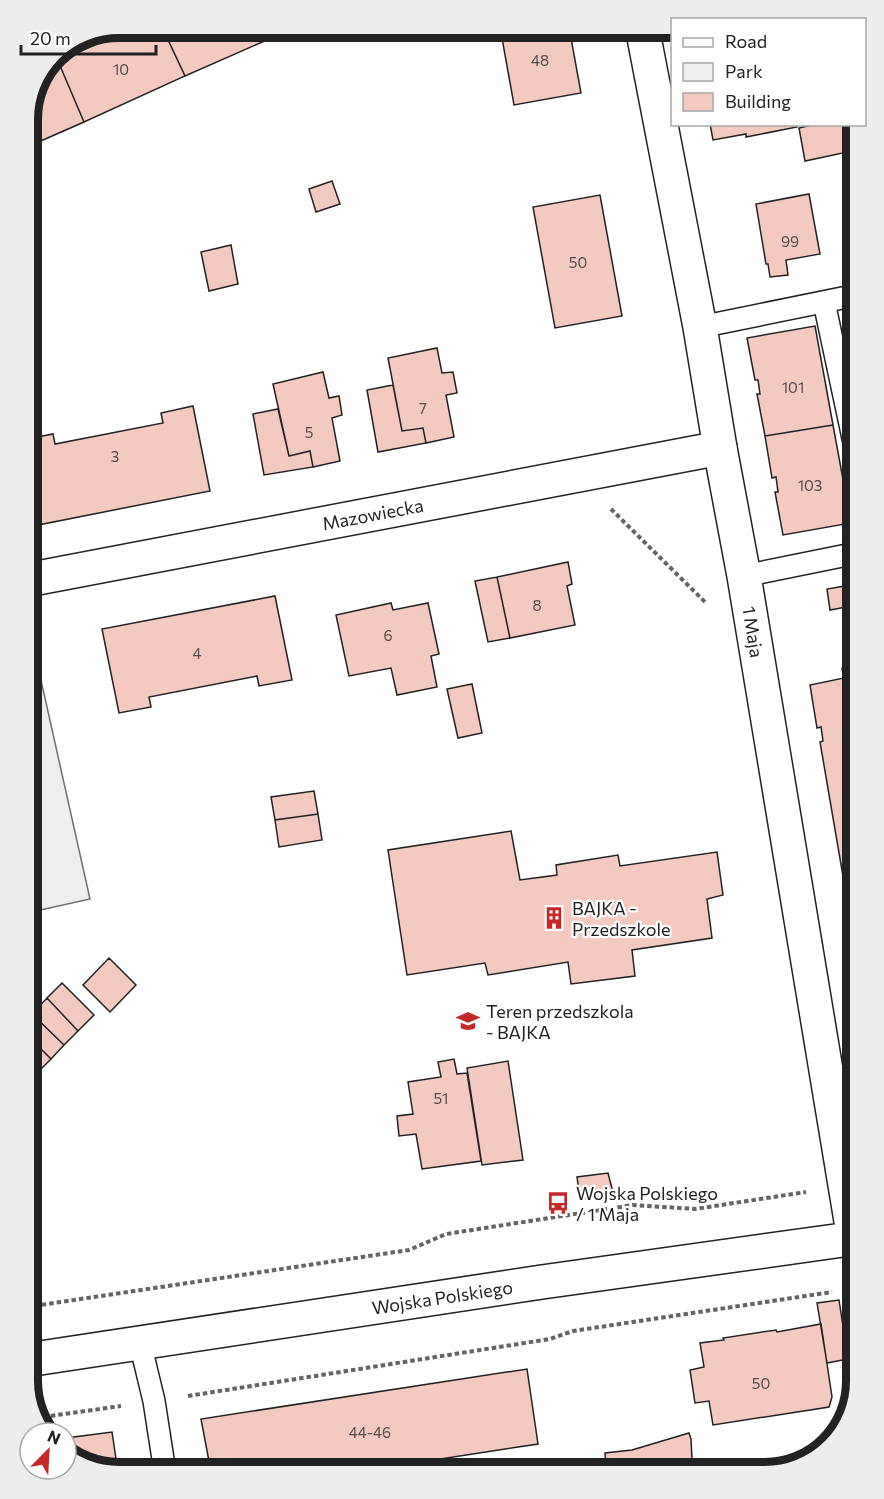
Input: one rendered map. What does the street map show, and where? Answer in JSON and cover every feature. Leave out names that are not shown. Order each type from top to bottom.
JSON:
[{"type":"street","name":"1 Maja","points":[[644,38],[700,327],[744,576],[846,1186]]},
{"type":"street","name":"Mazowiecka","points":[[38,578],[720,448]]},
{"type":"street","name":"Wojska Polskiego","points":[[38,1358],[542,1281],[846,1249]]},
{"type":"lane","points":[[700,327],[846,297]]},
{"type":"lane","points":[[824,302],[846,405]]},
{"type":"lane","points":[[744,576],[846,555]]},
{"type":"lane","points":[[140,1343],[154,1401],[163,1461]]},
{"type":"path","points":[[604,502],[710,607]]},
{"type":"path","points":[[38,1304],[410,1250],[446,1234],[633,1205],[694,1209],[846,1186]]},
{"type":"path","points":[[46,1417],[550,1339],[573,1331],[833,1292]]},
{"type":"green space","points":[[38,667],[90,899],[38,911]]},
{"type":"building","points":[[167,38],[185,76],[84,122],[59,63],[64,58],[109,39]]},
{"type":"building","points":[[167,38],[271,38],[185,76]]},
{"type":"building","points":[[502,38],[571,38],[581,93],[514,105]]},
{"type":"building","points":[[59,63],[84,122],[38,142],[39,103],[51,73]]},
{"type":"building","points":[[710,126],[797,127],[746,137],[746,134],[713,140]]},
{"type":"building","points":[[846,126],[846,152],[805,161],[799,128]]},
{"type":"building","points":[[332,181],[340,204],[316,212],[309,189]]},
{"type":"building","points":[[809,194],[820,254],[786,260],[788,275],[770,277],[756,204]]},
{"type":"building","points":[[600,195],[622,316],[555,328],[533,207]]},
{"type":"building","points":[[231,245],[238,284],[209,291],[201,252]]},
{"type":"building","points":[[815,326],[833,425],[765,436],[757,394],[760,394],[758,380],[755,380],[747,338]]},
{"type":"building","points":[[437,348],[442,373],[453,372],[457,393],[446,395],[454,437],[426,443],[423,428],[402,431],[388,358]]},
{"type":"building","points":[[323,372],[329,398],[339,396],[342,415],[332,418],[340,461],[313,467],[310,451],[289,456],[273,384]]},
{"type":"building","points":[[393,385],[402,431],[423,428],[426,443],[378,452],[367,390]]},
{"type":"building","points":[[193,406],[210,491],[38,525],[38,437],[53,434],[55,444],[163,423],[161,413]]},
{"type":"building","points":[[278,409],[289,456],[310,451],[313,467],[264,475],[253,414]]},
{"type":"building","points":[[833,425],[846,496],[846,524],[783,535],[775,492],[778,492],[776,477],[772,478],[765,436]]},
{"type":"building","points":[[568,562],[572,584],[567,586],[575,625],[510,638],[497,577]]},
{"type":"building","points":[[497,577],[510,638],[488,642],[475,581]]},
{"type":"building","points":[[846,586],[846,607],[830,610],[827,589]]},
{"type":"building","points":[[275,596],[292,680],[259,686],[257,676],[149,697],[151,707],[119,713],[102,629]]},
{"type":"building","points":[[391,603],[393,610],[428,603],[439,654],[431,656],[437,687],[397,695],[391,668],[349,676],[336,615]]},
{"type":"building","points":[[846,667],[846,894],[820,742],[823,741],[821,727],[817,728],[810,685],[844,678],[842,668]]},
{"type":"building","points":[[472,684],[482,733],[458,738],[447,689]]},
{"type":"building","points":[[314,791],[318,814],[275,820],[271,797]]},
{"type":"building","points":[[318,814],[322,840],[279,847],[275,820]]},
{"type":"building","name":"BAJKA - Przedszkole","points":[[511,831],[520,880],[557,875],[556,865],[618,855],[620,866],[717,852],[723,895],[707,899],[712,938],[632,950],[635,976],[571,984],[568,962],[488,975],[485,963],[407,975],[388,850]]},
{"type":"building","points":[[109,958],[136,985],[110,1012],[83,985]]},
{"type":"building","points":[[62,983],[94,1015],[78,1031],[47,998]]},
{"type":"building","points":[[47,998],[78,1031],[64,1045],[38,1020],[38,1008]]},
{"type":"building","points":[[38,1020],[64,1045],[51,1059],[38,1046]]},
{"type":"building","points":[[38,1046],[51,1059],[38,1070]]},
{"type":"building","points":[[454,1059],[457,1074],[467,1073],[481,1161],[422,1169],[416,1134],[399,1136],[397,1116],[413,1114],[408,1082],[441,1077],[438,1062]]},
{"type":"building","points":[[508,1061],[523,1160],[482,1165],[467,1068]]},
{"type":"building","points":[[608,1173],[614,1196],[580,1199],[577,1177]]},
{"type":"building","points":[[839,1300],[846,1359],[827,1363],[817,1303]]},
{"type":"building","points":[[821,1324],[832,1397],[829,1407],[713,1425],[709,1401],[695,1403],[690,1370],[704,1367],[700,1343]]},
{"type":"building","points":[[527,1369],[538,1444],[424,1461],[209,1461],[201,1419]]},
{"type":"building","points":[[112,1432],[116,1461],[103,1460],[78,1450],[78,1436]]},
{"type":"building","points":[[689,1433],[692,1459],[683,1462],[605,1462],[605,1453],[632,1450]]},
{"type":"place","name":"BAJKA - Przedszkole","points":[[554,918]]},
{"type":"place","name":"Teren przedszkola - BAJKA","points":[[468,1021]]},
{"type":"place","name":"Wojska Polskiego / 1 Maja","points":[[558,1203]]}]
